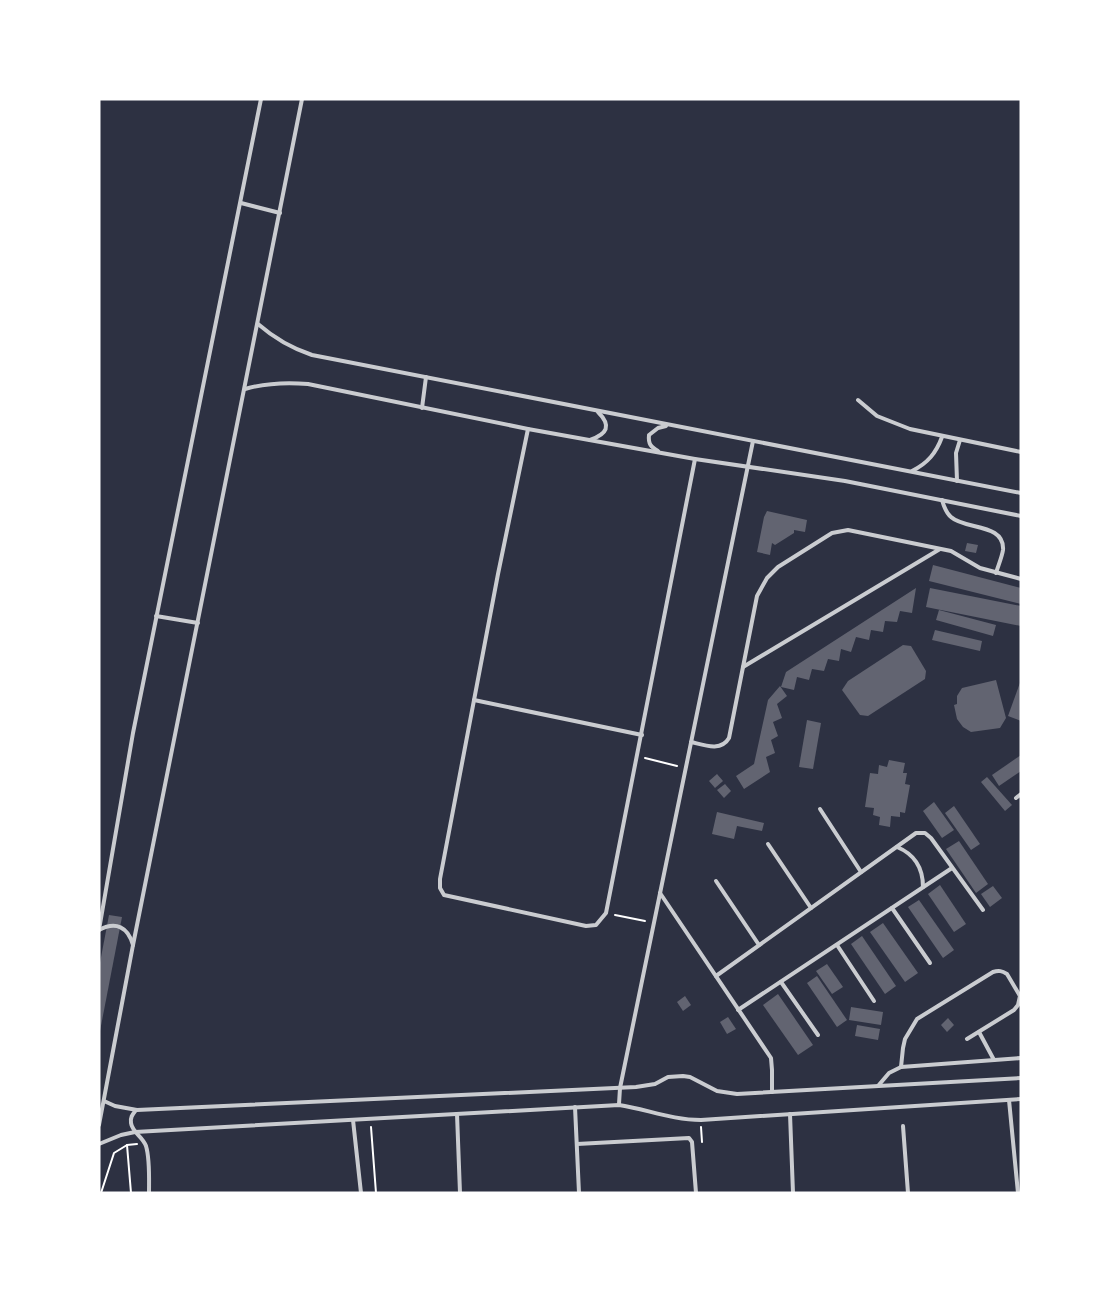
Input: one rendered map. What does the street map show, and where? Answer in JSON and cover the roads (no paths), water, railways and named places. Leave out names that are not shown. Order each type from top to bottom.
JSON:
[{"type":"lane","points":[[99,930],[133,733],[261,99]]},
{"type":"lane","points":[[99,1125],[302,99]]},
{"type":"lane","points":[[241,203],[280,213]]},
{"type":"lane","points":[[258,324],[277,339],[312,355],[1021,493]]},
{"type":"lane","points":[[422,408],[426,377]]},
{"type":"lane","points":[[244,389],[271,384],[296,383],[528,429],[695,459],[845,481],[1021,516]]},
{"type":"lane","points":[[858,400],[877,416],[910,429],[1021,452]]},
{"type":"lane","points":[[589,440],[604,433],[607,425],[596,410]]},
{"type":"lane","points":[[659,453],[651,446],[648,440],[649,435],[658,428],[670,425]]},
{"type":"lane","points":[[528,429],[498,574],[440,888],[444,895],[586,926],[596,925],[606,913],[695,459]]},
{"type":"lane","points":[[910,471],[923,466],[930,459],[942,437]]},
{"type":"lane","points":[[957,481],[956,453],[960,440]]},
{"type":"lane","points":[[619,1105],[620,1088],[753,441]]},
{"type":"lane","points":[[942,500],[947,512],[956,521],[992,531],[1000,537],[1003,552],[995,573]]},
{"type":"lane","points":[[691,742],[720,747],[727,742],[757,596],[763,583],[778,567],[832,533],[848,530],[954,552],[980,568],[1021,579]]},
{"type":"lane","points":[[743,667],[940,549]]},
{"type":"lane","points":[[156,616],[198,623]]},
{"type":"lane","points":[[474,700],[642,735]]},
{"type":"lane","points":[[1016,798],[1021,794]]},
{"type":"lane","points":[[820,809],[861,872]]},
{"type":"lane","points":[[716,976],[916,833],[924,833],[931,837],[983,910]]},
{"type":"lane","points":[[768,844],[811,908]]},
{"type":"lane","points":[[896,847],[915,859],[921,872],[923,887]]},
{"type":"lane","points":[[738,1010],[952,868]]},
{"type":"lane","points":[[716,881],[759,945]]},
{"type":"lane","points":[[660,893],[771,1058],[772,1092]]},
{"type":"lane","points":[[892,908],[930,963]]},
{"type":"lane","points":[[99,930],[106,926],[121,927],[127,932],[133,945]]},
{"type":"lane","points":[[837,945],[874,1001]]},
{"type":"lane","points":[[901,1067],[905,1039],[917,1019],[993,972],[1001,971],[1007,974],[1020,996],[1018,1005],[1014,1010],[966,1039]]},
{"type":"lane","points":[[781,982],[818,1035]]},
{"type":"lane","points":[[979,1031],[994,1060]]},
{"type":"lane","points":[[878,1086],[889,1073],[901,1067],[1021,1058]]},
{"type":"lane","points":[[104,1101],[115,1106],[137,1110],[620,1088],[646,1086],[668,1077],[683,1076],[690,1077],[717,1091],[737,1094],[1021,1078]]},
{"type":"lane","points":[[99,1144],[135,1132],[575,1107],[619,1105],[652,1111],[682,1120],[700,1120],[1021,1099]]},
{"type":"lane","points":[[1009,1100],[1018,1193]]},
{"type":"lane","points":[[575,1107],[579,1193]]},
{"type":"lane","points":[[137,1110],[134,1112],[131,1124],[142,1138],[147,1150],[149,1193]]},
{"type":"lane","points":[[457,1114],[460,1193]]},
{"type":"lane","points":[[790,1114],[793,1193]]},
{"type":"lane","points":[[353,1120],[361,1193]]},
{"type":"lane","points":[[903,1126],[908,1193]]},
{"type":"lane","points":[[577,1144],[689,1138],[692,1142],[696,1193]]}]
